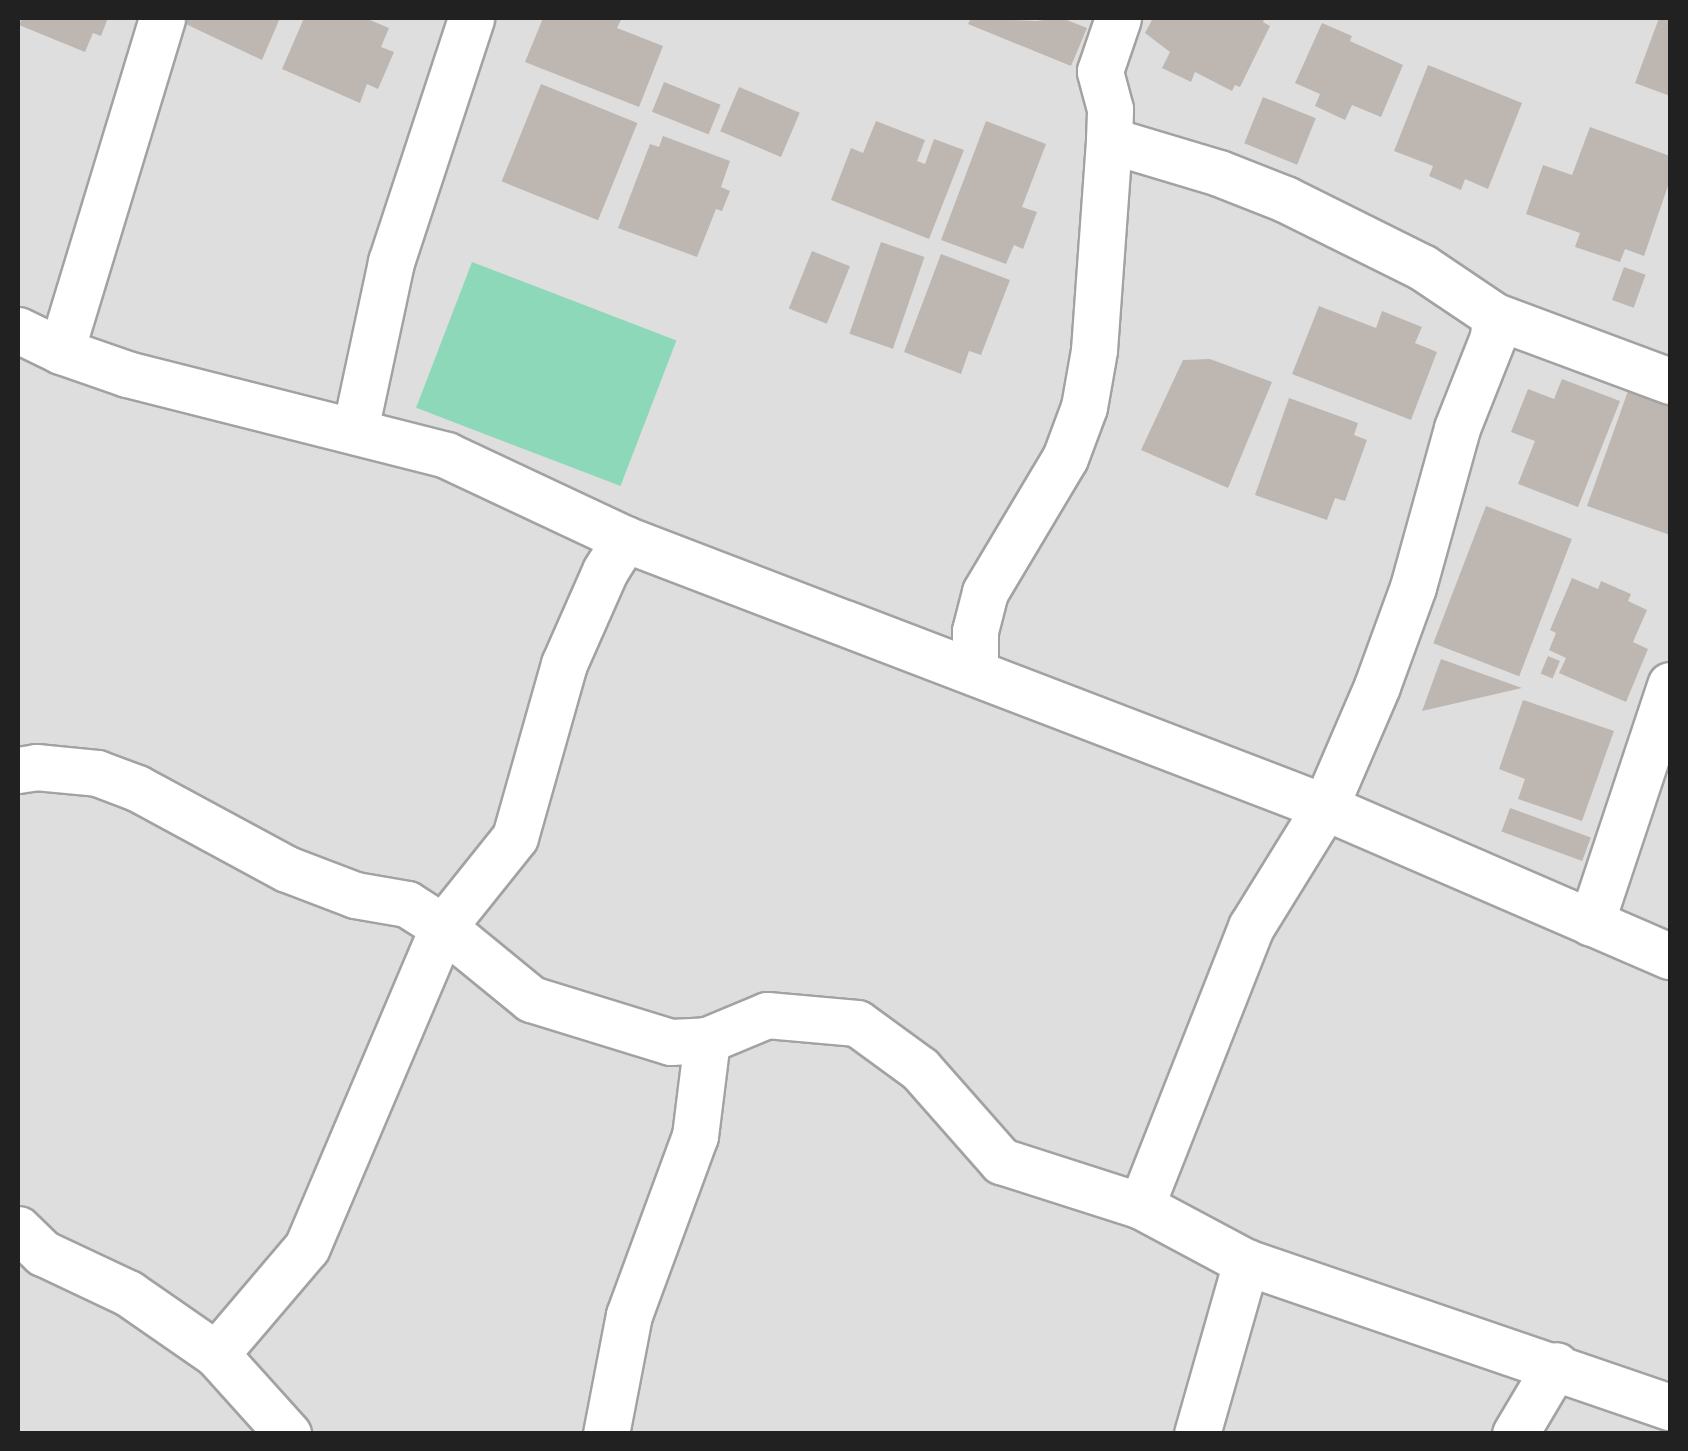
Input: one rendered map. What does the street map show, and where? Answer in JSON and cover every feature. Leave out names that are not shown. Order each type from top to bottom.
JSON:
[{"type":"street","points":[[60,351],[162,18]]},
{"type":"street","points":[[356,430],[391,262],[471,18]]},
{"type":"street","points":[[975,672],[975,631],[985,592],[1065,458],[1084,407],[1094,350],[1110,140],[1110,109],[1100,71],[1118,18]]},
{"type":"street","points":[[1110,140],[1219,173],[1285,199],[1422,267],[1495,316],[1670,381]]},
{"type":"street","points":[[1142,1206],[1252,927],[1324,807],[1378,686],[1413,587],[1444,468],[1493,336],[1495,316]]},
{"type":"street","points":[[18,330],[60,351],[127,374],[446,455],[625,539],[1324,807],[1670,956]]},
{"type":"street","points":[[216,1354],[307,1247],[443,926],[515,837],[564,664],[605,571],[625,539]]},
{"type":"street","points":[[1591,922],[1670,685]]},
{"type":"street","points":[[18,770],[36,767],[97,774],[137,788],[287,869],[355,895],[407,904],[443,926],[531,1000],[670,1042],[706,1040],[767,1015],[857,1023],[920,1069],[1001,1161],[1142,1206],[1246,1262],[1670,1406]]},
{"type":"street","points":[[606,1434],[628,1316],[695,1136],[706,1040]]},
{"type":"street","points":[[18,1228],[43,1253],[128,1293],[216,1354],[288,1434]]},
{"type":"street","points":[[1198,1434],[1246,1262]]},
{"type":"street","points":[[1515,1434],[1556,1365]]},
{"type":"shaded area","points":[[18,18],[1670,18],[1670,1433],[18,1433]]},
{"type":"green space","points":[[472,262],[676,340],[621,486],[416,408]]},
{"type":"building","points":[[22,18],[108,18],[101,36],[93,33],[85,52],[19,25]]},
{"type":"building","points":[[173,18],[280,18],[262,60]]},
{"type":"building","points":[[304,18],[365,18],[389,28],[381,47],[394,52],[378,89],[367,84],[360,103],[282,69]]},
{"type":"building","points":[[543,18],[615,18],[621,20],[617,28],[663,46],[639,107],[525,62]]},
{"type":"building","points":[[971,18],[1062,18],[1087,28],[1071,66],[968,24]]},
{"type":"building","points":[[1153,18],[1265,18],[1263,22],[1270,26],[1240,87],[1235,85],[1232,91],[1195,72],[1191,82],[1162,68],[1170,52],[1145,33]]},
{"type":"building","points":[[1659,18],[1670,18],[1670,96],[1635,83]]},
{"type":"building","points":[[1322,23],[1352,36],[1350,41],[1403,65],[1381,117],[1352,105],[1345,120],[1315,106],[1320,94],[1295,83]]},
{"type":"building","points":[[1428,65],[1522,103],[1488,189],[1465,179],[1461,190],[1429,176],[1433,166],[1394,151]]},
{"type":"building","points":[[664,82],[721,105],[709,135],[652,112]]},
{"type":"building","points":[[541,84],[637,123],[598,220],[502,181]]},
{"type":"building","points":[[739,87],[800,113],[781,157],[720,131]]},
{"type":"building","points":[[1263,97],[1316,118],[1297,165],[1244,143]]},
{"type":"building","points":[[876,121],[925,140],[917,161],[925,164],[934,139],[964,150],[929,239],[831,200],[851,148],[863,153]]},
{"type":"building","points":[[986,121],[1046,144],[1022,207],[1037,212],[1023,249],[1014,245],[1006,264],[941,240]]},
{"type":"building","points":[[1590,127],[1670,156],[1670,180],[1644,256],[1625,249],[1620,262],[1575,247],[1580,233],[1526,214],[1543,165],[1572,175]]},
{"type":"building","points":[[663,136],[730,161],[721,187],[730,191],[722,211],[716,209],[697,257],[618,228],[650,144],[659,147]]},
{"type":"building","points":[[881,242],[924,257],[893,349],[849,334]]},
{"type":"building","points":[[812,251],[850,266],[827,324],[789,308]]},
{"type":"building","points":[[941,254],[1010,280],[981,355],[969,351],[961,374],[904,352]]},
{"type":"building","points":[[1624,267],[1646,275],[1634,308],[1612,300]]},
{"type":"building","points":[[1319,306],[1376,328],[1382,311],[1422,327],[1415,343],[1437,352],[1411,420],[1292,374]]},
{"type":"building","points":[[1210,359],[1272,382],[1228,488],[1141,450],[1183,360]]},
{"type":"building","points":[[1562,379],[1620,401],[1578,507],[1518,484],[1535,441],[1511,432],[1528,389],[1554,399]]},
{"type":"building","points":[[1628,391],[1670,406],[1670,535],[1587,506]]},
{"type":"building","points":[[1289,398],[1358,423],[1354,435],[1367,440],[1345,501],[1335,498],[1327,520],[1255,495]]},
{"type":"building","points":[[1486,506],[1572,539],[1519,676],[1433,643]]},
{"type":"building","points":[[1572,578],[1598,589],[1601,581],[1631,594],[1628,601],[1647,610],[1633,642],[1648,649],[1626,702],[1559,673],[1566,658],[1549,650],[1556,633],[1550,630]]},
{"type":"building","points":[[1548,656],[1560,661],[1553,679],[1541,673]]},
{"type":"building","points":[[1441,659],[1522,688],[1422,711]]},
{"type":"building","points":[[1523,700],[1614,731],[1582,821],[1518,799],[1525,779],[1499,769]]},
{"type":"building","points":[[1510,808],[1591,837],[1582,861],[1501,831]]}]
